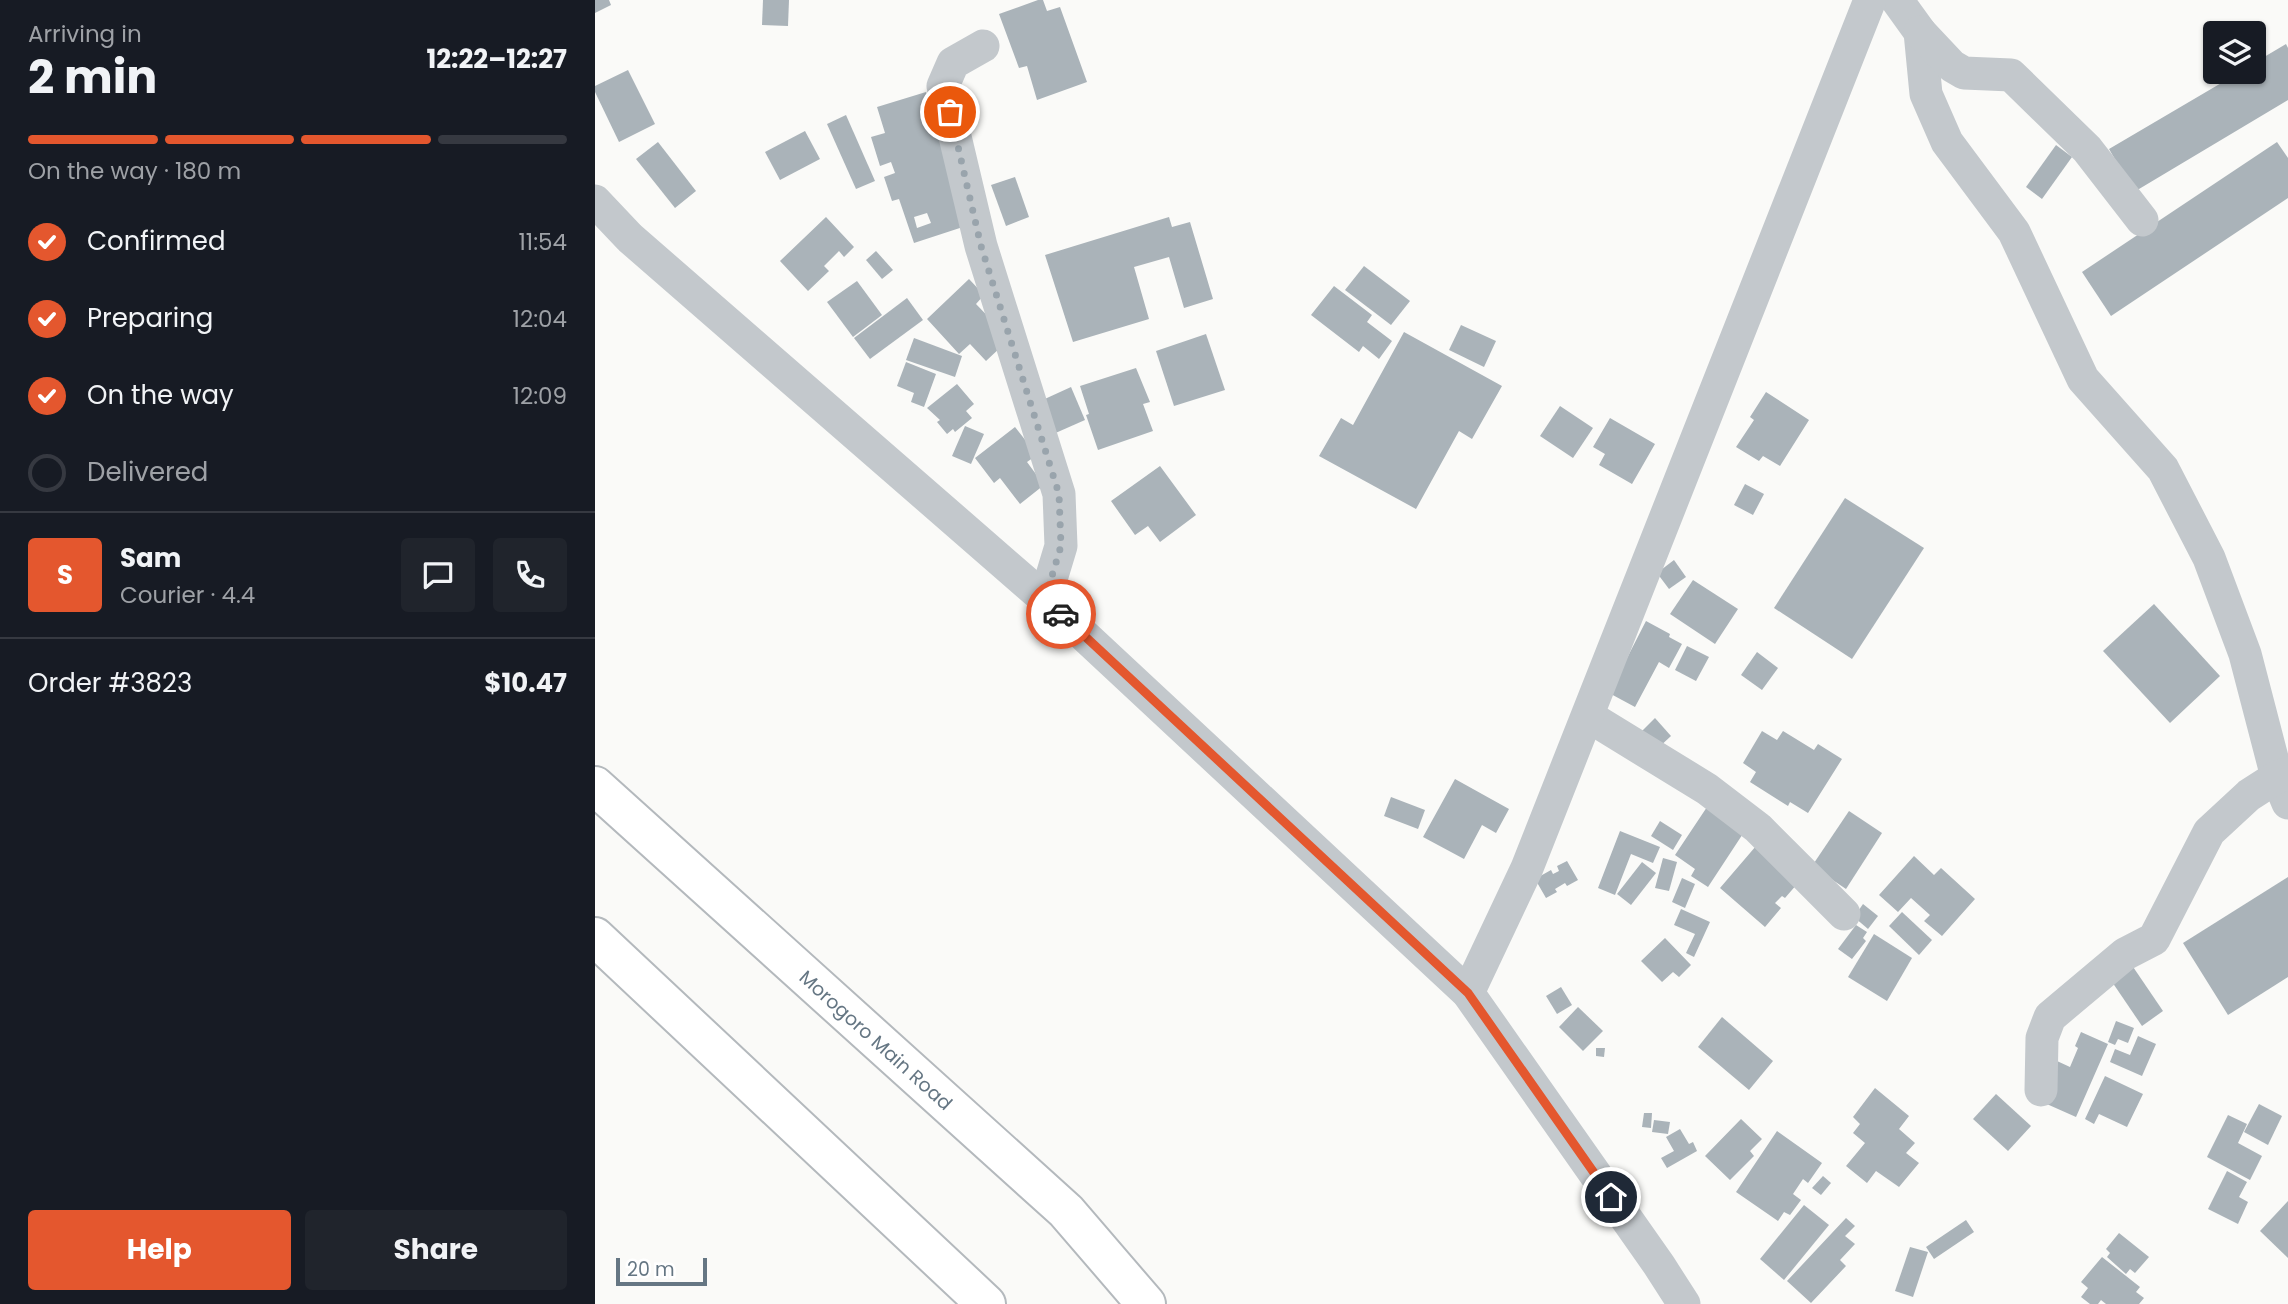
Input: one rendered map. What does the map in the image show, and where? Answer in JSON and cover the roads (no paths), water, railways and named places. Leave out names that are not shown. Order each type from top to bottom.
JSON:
[{"type":"highway","name":"Morogoro Main Road","points":[[595,786],[1066,1212],[1146,1304]]},
{"type":"highway","points":[[595,937],[986,1304]]},
{"type":"street","points":[[1468,993],[1527,868],[1870,0]]},
{"type":"street","points":[[1897,0],[1920,32],[1952,66],[1964,73],[2011,75],[2087,149],[2142,220]]},
{"type":"street","points":[[1920,32],[1926,94],[1947,142],[2014,232],[2083,379],[2163,469],[2209,558],[2245,654],[2284,784],[2249,795],[2209,832],[2154,939],[2126,954],[2050,1017],[2042,1038],[2041,1090]]},
{"type":"street","points":[[983,46],[953,63],[943,86],[981,246],[1059,494],[1061,546],[1045,599]]},
{"type":"street","points":[[595,201],[630,238],[1045,599],[1468,993],[1684,1304]]},
{"type":"street","points":[[1588,716],[1707,789],[1758,828],[1845,914]]}]
